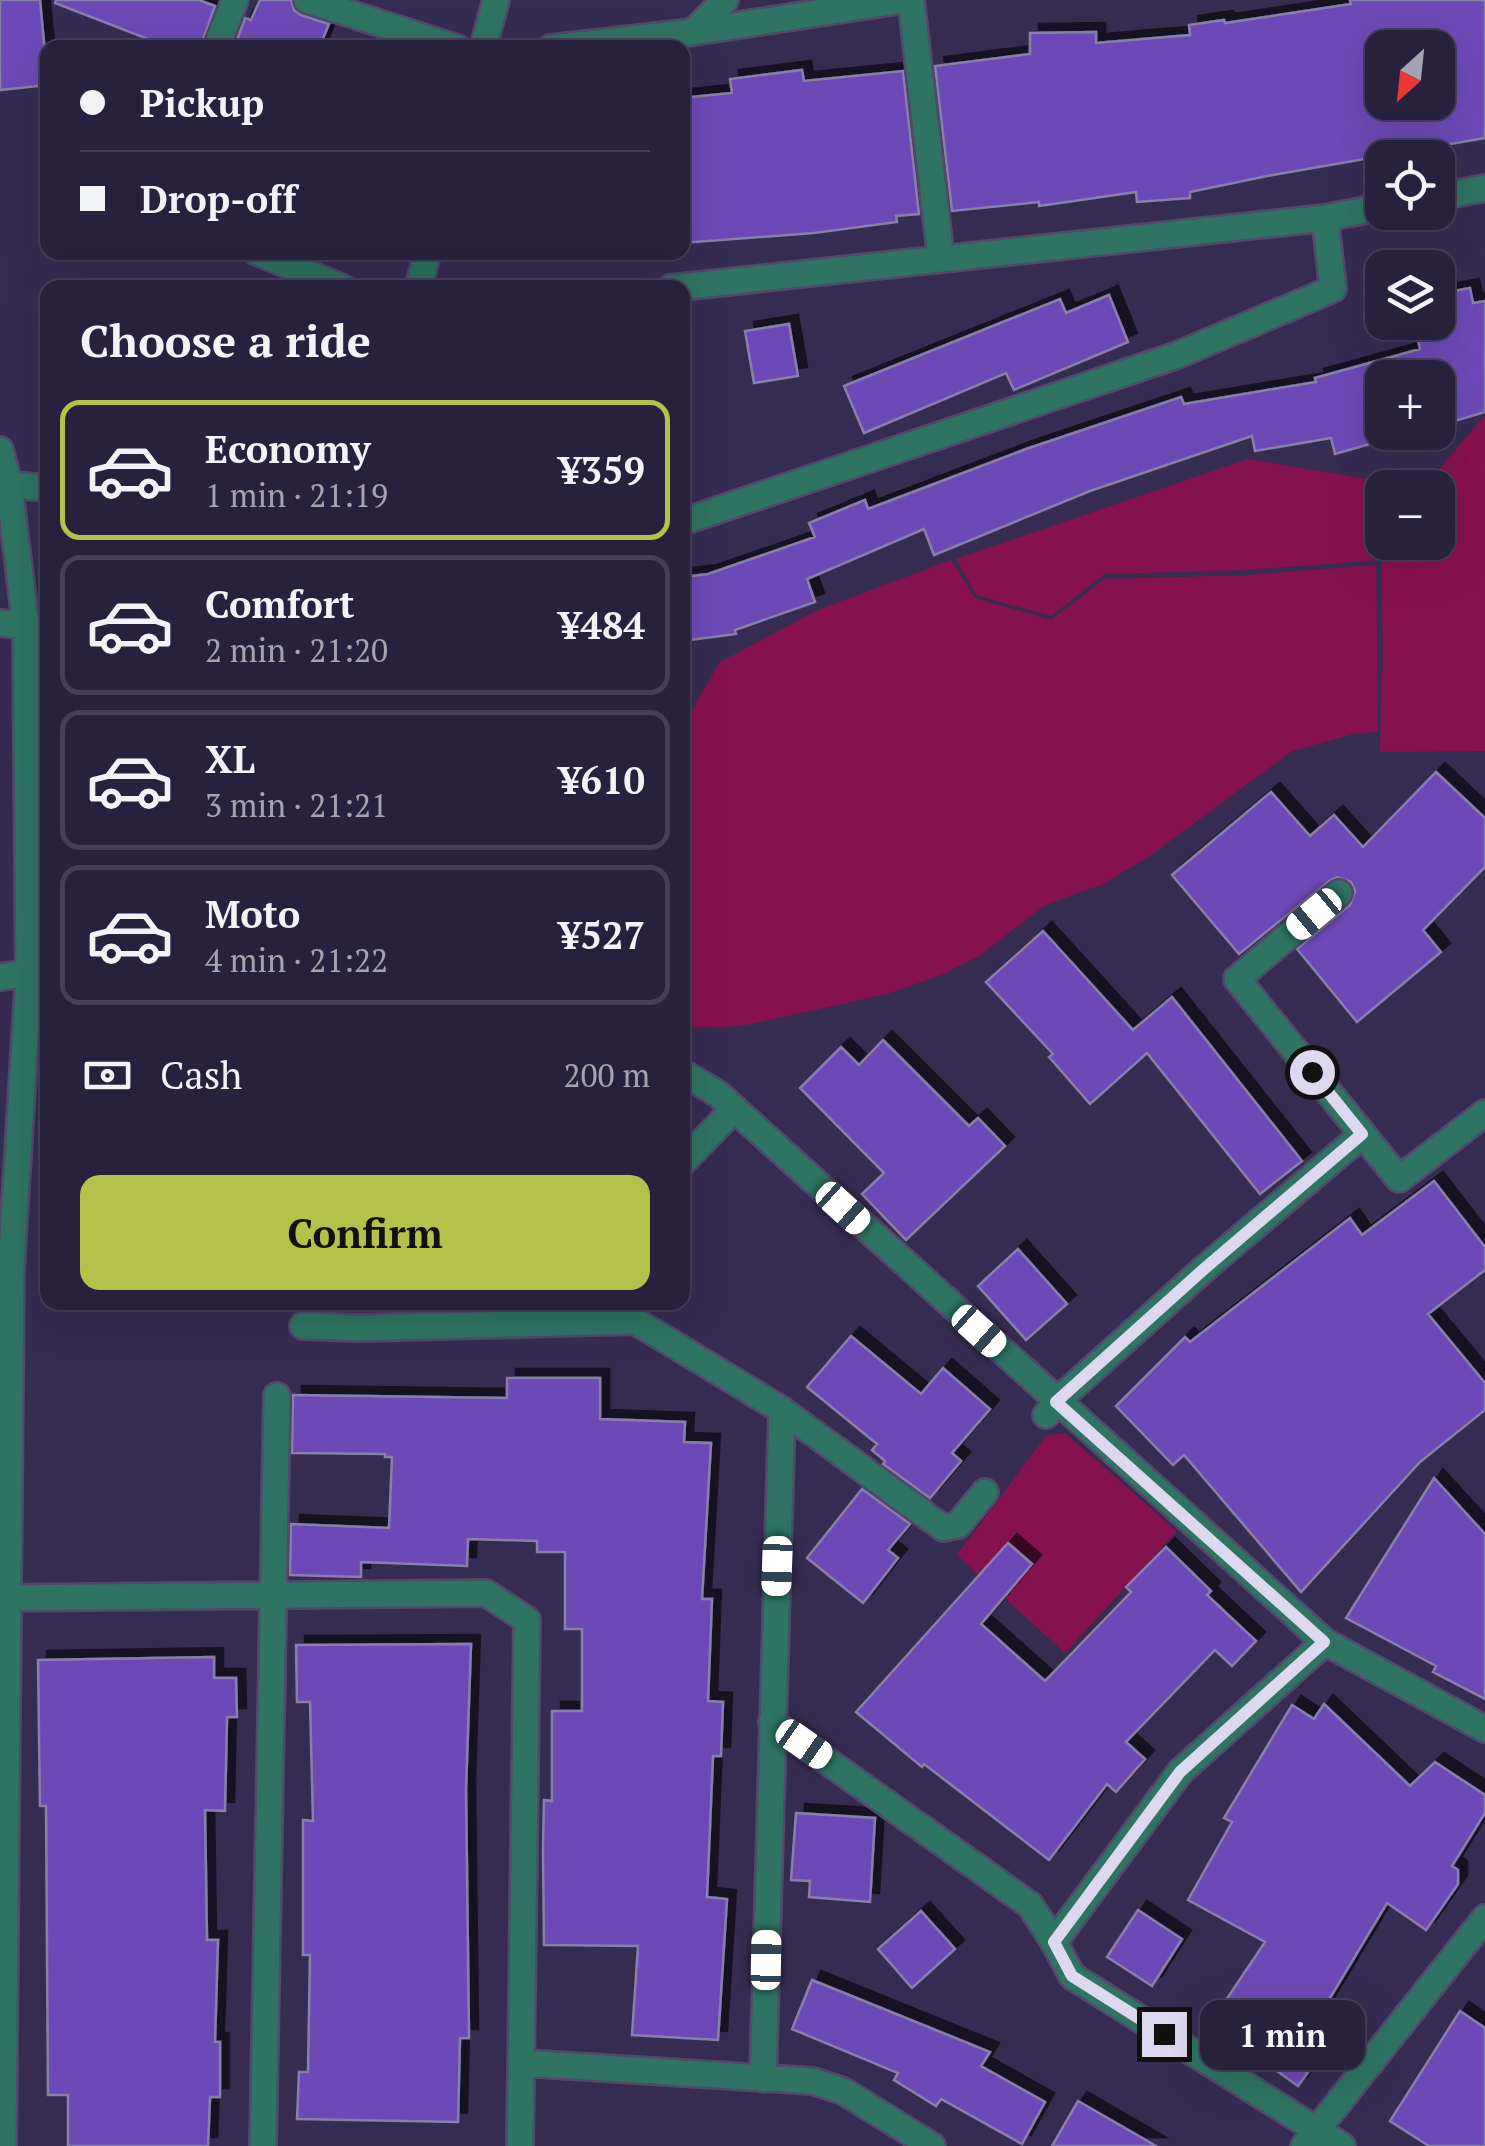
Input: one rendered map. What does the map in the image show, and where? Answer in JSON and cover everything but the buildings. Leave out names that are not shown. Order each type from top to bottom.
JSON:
[{"type":"street","points":[[219,40],[235,0]]},
{"type":"street","points":[[307,0],[432,40]]},
{"type":"street","points":[[485,40],[496,0]]},
{"type":"street","points":[[693,32],[724,0]]},
{"type":"street","points":[[622,40],[907,0],[941,259]]},
{"type":"street","points":[[1455,194],[1485,188]]},
{"type":"street","points":[[690,286],[1325,218],[1365,210]]},
{"type":"street","points":[[690,519],[1175,356],[1333,289],[1325,218]]},
{"type":"street","points":[[277,260],[324,280]]},
{"type":"street","points":[[0,450],[9,485],[37,769],[29,973],[5,1268],[3,2146]]},
{"type":"street","points":[[9,485],[40,487]]},
{"type":"street","points":[[1339,893],[1237,979],[1399,1179],[1485,1113]]},
{"type":"street","points":[[0,977],[29,973]]},
{"type":"street","points":[[690,1077],[718,1094],[1051,1408],[1324,1642],[1485,1729]]},
{"type":"street","points":[[690,1155],[734,1109]]},
{"type":"street","points":[[1051,1408],[1204,1269],[1362,1134]]},
{"type":"street","points":[[304,1324],[635,1321],[782,1410],[944,1528],[958,1525],[985,1492]]},
{"type":"street","points":[[263,2146],[277,1396]]},
{"type":"street","points":[[764,2079],[782,1410]]},
{"type":"street","points":[[3,1598],[486,1593],[527,1620],[520,2146]]},
{"type":"street","points":[[1054,1942],[1180,1772],[1324,1642]]},
{"type":"street","points":[[772,1722],[1030,1905],[1072,1976],[1310,2138],[1342,2146]]},
{"type":"street","points":[[1310,2138],[1485,1918]]},
{"type":"street","points":[[522,2062],[813,2082],[843,2090],[932,2146]]},
{"type":"shaded area","points":[[1485,415],[1485,751],[1380,752],[1381,560],[1455,560],[1455,470],[1439,470]]},
{"type":"shaded area","points":[[1248,459],[1365,478],[1365,560],[1381,560],[1246,570],[1105,574],[1051,616],[976,595],[956,559]]},
{"type":"shaded area","points":[[951,560],[975,598],[1051,620],[1105,579],[1247,575],[1376,565],[1378,732],[1354,734],[1292,751],[1147,858],[1101,885],[1045,905],[979,956],[941,975],[887,994],[742,1026],[690,1028],[690,713],[720,662],[818,610]]},
{"type":"shaded area","points":[[1065,1433],[1177,1531],[1065,1653],[957,1555],[1046,1436]]},
{"type":"route","points":[[1164,2034],[1072,1976],[1054,1942],[1180,1772],[1324,1642],[1056,1402],[1362,1134],[1312,1072]]}]
